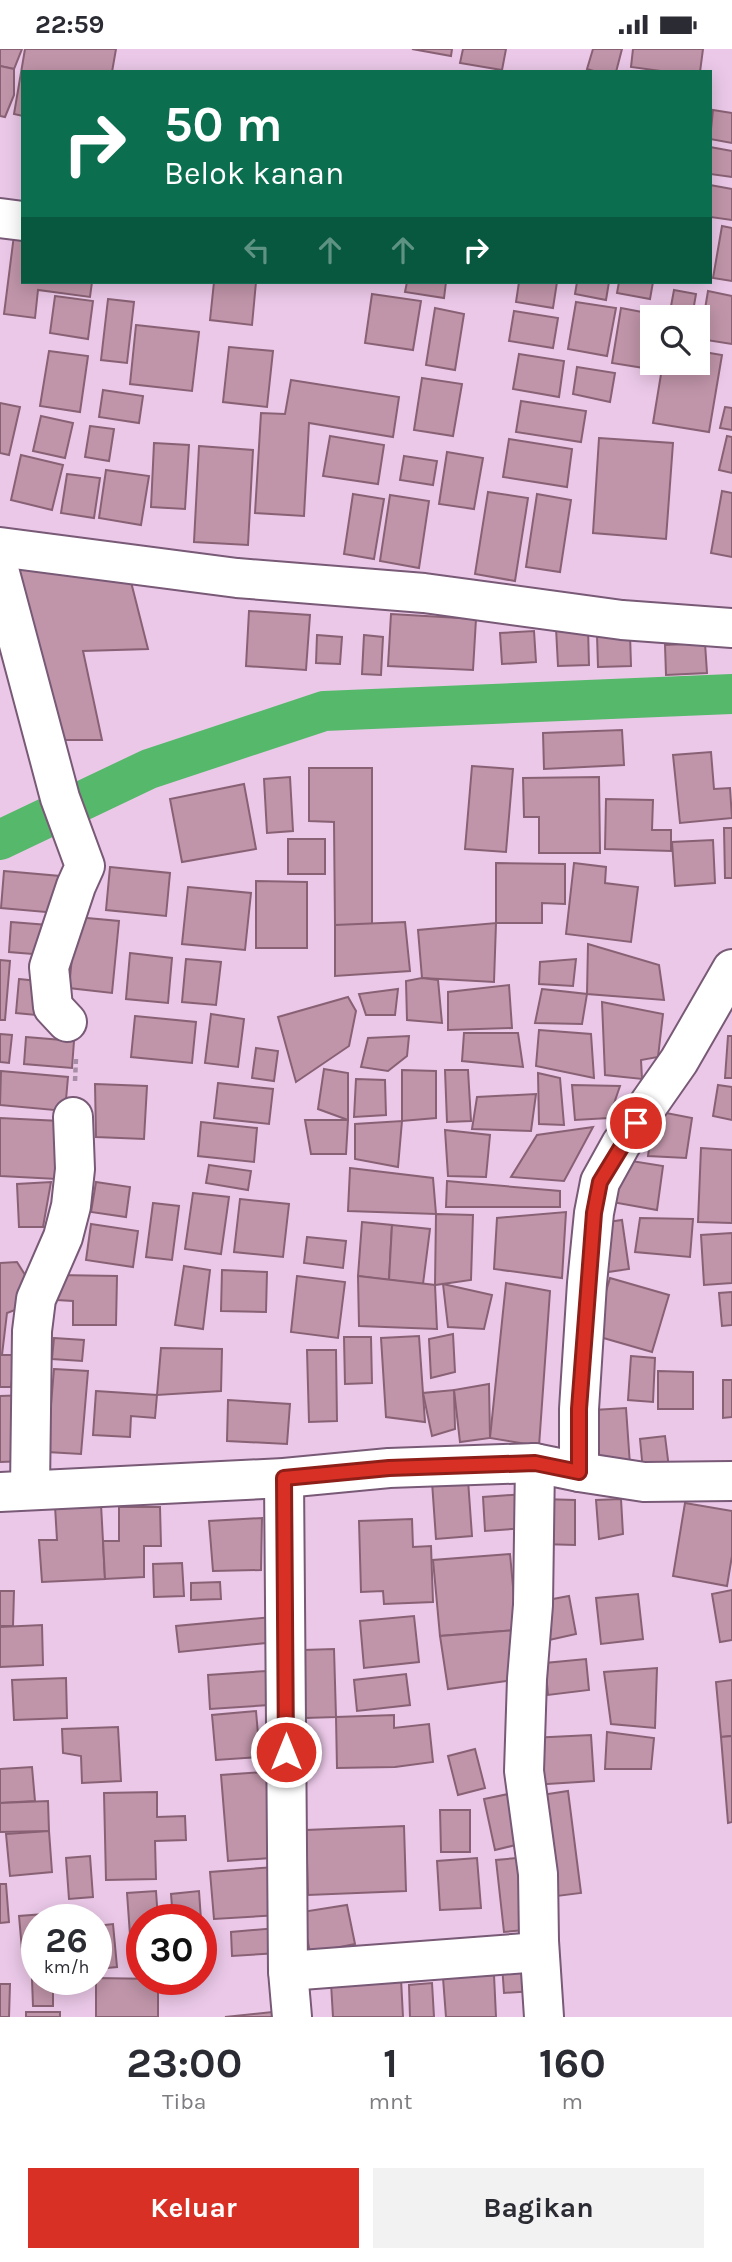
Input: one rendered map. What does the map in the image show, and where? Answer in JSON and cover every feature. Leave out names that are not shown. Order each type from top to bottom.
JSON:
[{"type":"street","points":[[0,219],[21,221]]},
{"type":"street","points":[[0,547],[237,579],[424,593],[622,620],[732,628]]},
{"type":"street","points":[[0,573],[60,798],[85,866],[49,967],[53,1007],[67,1022]]},
{"type":"street","points":[[579,1472],[579,1409],[587,1283],[600,1182],[621,1144],[680,1061],[732,969]]},
{"type":"street","points":[[73,1117],[75,1169],[71,1206],[63,1237],[36,1299],[15,1491],[284,1478],[389,1468],[535,1463],[644,1482],[732,1481]]},
{"type":"street","points":[[535,1463],[533,1605],[524,1771],[538,1874],[539,1952],[544,2017]]},
{"type":"street","points":[[284,1478],[288,1971],[292,2017]]},
{"type":"street","points":[[288,1971],[539,1952]]},
{"type":"path","points":[[67,1022],[77,1033],[73,1117]]},
{"type":"building","points":[[0,49],[22,49],[14,69],[0,66]]},
{"type":"building","points":[[25,49],[116,49],[112,70],[21,70]]},
{"type":"building","points":[[412,49],[452,49],[451,56]]},
{"type":"building","points":[[463,49],[506,49],[502,70],[460,63]]},
{"type":"building","points":[[593,49],[622,49],[617,70],[587,69]]},
{"type":"building","points":[[633,49],[703,49],[700,70],[631,67]]},
{"type":"building","points":[[0,66],[14,69],[14,95],[5,117],[0,116]]},
{"type":"building","points":[[21,73],[21,116],[14,114]]},
{"type":"building","points":[[713,110],[732,113],[732,143],[712,139]]},
{"type":"building","points":[[712,147],[732,151],[732,177],[712,174]]},
{"type":"building","points":[[712,185],[732,189],[732,220],[712,217]]},
{"type":"building","points":[[722,226],[732,228],[732,281],[713,278]]},
{"type":"building","points":[[14,235],[21,236],[21,284],[92,284],[90,297],[38,290],[35,318],[4,314]]},
{"type":"building","points":[[214,284],[256,284],[252,325],[210,320]]},
{"type":"building","points":[[407,284],[446,284],[444,298],[405,292]]},
{"type":"building","points":[[519,284],[557,284],[553,308],[516,302]]},
{"type":"building","points":[[577,284],[609,284],[606,300],[575,294]]},
{"type":"building","points":[[619,284],[653,284],[650,299],[617,293]]},
{"type":"building","points":[[674,290],[696,294],[694,305],[671,305]]},
{"type":"building","points":[[708,291],[732,296],[732,344],[710,341],[710,305],[706,305]]},
{"type":"building","points":[[372,294],[421,301],[413,350],[365,343]]},
{"type":"building","points":[[55,296],[93,301],[88,339],[50,333]]},
{"type":"building","points":[[108,299],[134,302],[127,363],[101,360]]},
{"type":"building","points":[[576,302],[616,308],[607,356],[568,349]]},
{"type":"building","points":[[435,308],[464,314],[455,370],[426,365]]},
{"type":"building","points":[[621,308],[640,312],[640,367],[612,363]]},
{"type":"building","points":[[514,311],[558,318],[553,348],[509,341]]},
{"type":"building","points":[[136,325],[199,332],[192,391],[130,384]]},
{"type":"building","points":[[229,347],[273,351],[267,407],[223,402]]},
{"type":"building","points":[[49,351],[88,356],[80,412],[40,406]]},
{"type":"building","points":[[710,353],[722,355],[709,432],[653,423],[661,375],[710,375]]},
{"type":"building","points":[[519,354],[564,361],[559,397],[513,389]]},
{"type":"building","points":[[577,367],[615,373],[610,402],[573,394]]},
{"type":"building","points":[[422,378],[462,384],[453,436],[414,430]]},
{"type":"building","points":[[291,380],[399,397],[393,437],[309,423],[304,516],[255,513],[261,413],[285,414]]},
{"type":"building","points":[[103,390],[143,396],[139,423],[99,417]]},
{"type":"building","points":[[521,401],[586,411],[581,442],[516,432]]},
{"type":"building","points":[[0,403],[20,407],[9,455],[0,453]]},
{"type":"building","points":[[725,407],[732,408],[732,430],[720,428]]},
{"type":"building","points":[[41,416],[73,423],[65,458],[33,451]]},
{"type":"building","points":[[90,426],[114,429],[109,461],[85,457]]},
{"type":"building","points":[[330,436],[384,445],[378,484],[323,476]]},
{"type":"building","points":[[727,436],[732,437],[732,473],[719,470]]},
{"type":"building","points":[[599,438],[673,443],[666,539],[593,533]]},
{"type":"building","points":[[509,439],[572,449],[567,487],[503,477]]},
{"type":"building","points":[[154,443],[189,445],[185,509],[151,507]]},
{"type":"building","points":[[199,446],[253,450],[248,545],[194,542]]},
{"type":"building","points":[[447,452],[483,458],[474,509],[439,504]]},
{"type":"building","points":[[21,455],[63,465],[52,510],[11,500]]},
{"type":"building","points":[[404,456],[437,461],[433,485],[400,480]]},
{"type":"building","points":[[106,470],[149,476],[141,525],[99,518]]},
{"type":"building","points":[[67,474],[100,478],[94,518],[61,513]]},
{"type":"building","points":[[722,491],[732,493],[732,557],[711,553]]},
{"type":"building","points":[[488,492],[528,498],[515,581],[475,574]]},
{"type":"building","points":[[353,494],[384,499],[374,559],[344,554]]},
{"type":"building","points":[[537,494],[571,500],[560,572],[526,567]]},
{"type":"building","points":[[390,495],[429,501],[419,568],[380,561]]},
{"type":"building","points":[[11,566],[131,582],[148,649],[83,651],[102,740],[57,740]]},
{"type":"building","points":[[249,611],[310,615],[306,670],[246,666]]},
{"type":"building","points":[[391,614],[476,619],[473,670],[388,666]]},
{"type":"building","points":[[588,627],[589,665],[558,666],[556,628]]},
{"type":"building","points":[[534,631],[536,662],[502,664],[500,633]]},
{"type":"building","points":[[630,634],[631,666],[598,667],[597,635]]},
{"type":"building","points":[[317,635],[342,637],[340,664],[316,663]]},
{"type":"building","points":[[364,635],[383,637],[381,675],[362,674]]},
{"type":"building","points":[[705,643],[707,673],[666,675],[665,645]]},
{"type":"building","points":[[622,730],[624,765],[544,769],[543,733]]},
{"type":"building","points":[[711,752],[714,789],[730,788],[732,818],[680,823],[673,755]]},
{"type":"building","points":[[472,766],[513,769],[506,852],[465,849]]},
{"type":"building","points":[[309,768],[372,768],[372,925],[335,925],[334,822],[309,821]]},
{"type":"building","points":[[290,777],[293,831],[267,833],[264,779]]},
{"type":"building","points":[[599,777],[600,853],[539,853],[539,817],[524,817],[523,778]]},
{"type":"building","points":[[244,784],[256,849],[182,862],[170,799]]},
{"type":"building","points":[[606,799],[653,800],[652,830],[671,830],[671,851],[605,849]]},
{"type":"building","points":[[724,828],[732,828],[732,878],[725,878]]},
{"type":"building","points":[[288,839],[325,839],[325,874],[288,874]]},
{"type":"building","points":[[713,840],[715,883],[675,886],[672,842]]},
{"type":"building","points":[[496,863],[565,864],[565,904],[542,903],[542,923],[496,923]]},
{"type":"building","points":[[574,863],[606,867],[605,883],[638,887],[631,942],[566,934]]},
{"type":"building","points":[[110,867],[170,873],[166,916],[106,910]]},
{"type":"building","points":[[4,871],[60,876],[57,913],[1,908]]},
{"type":"building","points":[[256,881],[307,882],[307,948],[256,948]]},
{"type":"building","points":[[188,887],[251,893],[245,950],[182,944]]},
{"type":"building","points":[[76,917],[119,921],[112,993],[69,988]]},
{"type":"building","points":[[11,922],[48,925],[45,955],[9,952]]},
{"type":"building","points":[[405,922],[410,971],[335,976],[335,925]]},
{"type":"building","points":[[496,923],[494,982],[422,978],[418,930]]},
{"type":"building","points":[[588,944],[659,965],[664,1000],[587,994]]},
{"type":"building","points":[[130,953],[172,958],[168,1003],[126,999]]},
{"type":"building","points":[[186,959],[221,962],[216,1005],[182,1002]]},
{"type":"building","points":[[576,959],[573,986],[539,984],[540,962]]},
{"type":"building","points":[[0,960],[10,961],[5,1020],[0,1020]]},
{"type":"building","points":[[422,978],[438,980],[442,1023],[407,1020],[406,981]]},
{"type":"building","points":[[19,979],[38,981],[36,1015],[16,1013]]},
{"type":"building","points":[[509,985],[512,1028],[448,1030],[448,992]]},
{"type":"building","points":[[398,989],[395,1015],[366,1015],[359,994]]},
{"type":"building","points":[[542,989],[587,994],[582,1024],[535,1023]]},
{"type":"building","points":[[348,997],[356,1011],[349,1046],[296,1082],[278,1017]]},
{"type":"building","points":[[602,1002],[663,1014],[658,1057],[641,1060],[642,1079],[605,1075]]},
{"type":"building","points":[[211,1014],[244,1019],[238,1067],[205,1063]]},
{"type":"building","points":[[135,1016],[196,1022],[192,1063],[131,1057]]},
{"type":"building","points":[[539,1030],[591,1034],[594,1078],[536,1066]]},
{"type":"building","points":[[464,1033],[518,1033],[523,1067],[462,1061]]},
{"type":"building","points":[[0,1034],[12,1035],[9,1063],[0,1062]]},
{"type":"building","points":[[409,1036],[407,1056],[388,1071],[361,1067],[368,1038]]},
{"type":"building","points":[[728,1036],[732,1036],[732,1078],[725,1078]]},
{"type":"building","points":[[26,1037],[74,1041],[72,1068],[24,1064]]},
{"type":"building","points":[[256,1048],[278,1051],[274,1081],[252,1078]]},
{"type":"building","points":[[324,1069],[348,1073],[348,1120],[318,1109]]},
{"type":"building","points":[[402,1070],[436,1071],[436,1118],[402,1121]]},
{"type":"building","points":[[445,1070],[468,1070],[471,1121],[447,1122]]},
{"type":"building","points":[[1,1071],[68,1077],[65,1111],[0,1105]]},
{"type":"building","points":[[538,1073],[560,1078],[564,1125],[539,1124]]},
{"type":"building","points":[[356,1079],[385,1080],[386,1115],[354,1117]]},
{"type":"building","points":[[218,1083],[273,1089],[269,1124],[214,1118]]},
{"type":"building","points":[[95,1084],[147,1086],[144,1139],[96,1137]]},
{"type":"building","points":[[572,1085],[620,1086],[609,1118],[575,1120]]},
{"type":"building","points":[[718,1085],[732,1087],[732,1120],[713,1116]]},
{"type":"building","points":[[536,1094],[531,1131],[472,1129],[477,1097]]},
{"type":"building","points":[[661,1112],[692,1118],[686,1158],[648,1156],[652,1127]]},
{"type":"building","points":[[0,1118],[60,1121],[57,1179],[0,1176]]},
{"type":"building","points":[[305,1120],[348,1120],[346,1154],[311,1154]]},
{"type":"building","points":[[402,1121],[398,1167],[355,1159],[355,1124]]},
{"type":"building","points":[[201,1122],[257,1128],[254,1162],[198,1156]]},
{"type":"building","points":[[593,1127],[564,1181],[511,1177],[537,1135]]},
{"type":"building","points":[[445,1130],[490,1135],[486,1177],[448,1176]]},
{"type":"building","points":[[701,1148],[732,1150],[732,1223],[698,1222]]},
{"type":"building","points":[[619,1159],[663,1166],[657,1210],[612,1202]]},
{"type":"building","points":[[209,1165],[251,1171],[248,1190],[206,1183]]},
{"type":"building","points":[[350,1168],[433,1178],[436,1214],[348,1211]]},
{"type":"building","points":[[447,1181],[560,1191],[560,1207],[446,1207]]},
{"type":"building","points":[[51,1182],[43,1227],[19,1227],[17,1184]]},
{"type":"building","points":[[96,1182],[130,1187],[126,1217],[91,1212]]},
{"type":"building","points":[[193,1193],[229,1197],[221,1254],[185,1249]]},
{"type":"building","points":[[240,1199],[289,1204],[283,1257],[234,1252]]},
{"type":"building","points":[[153,1203],[179,1206],[172,1260],[146,1257]]},
{"type":"building","points":[[566,1212],[562,1278],[494,1269],[497,1218]]},
{"type":"building","points":[[436,1214],[473,1215],[471,1280],[435,1285]]},
{"type":"building","points":[[640,1218],[693,1219],[690,1257],[635,1252]]},
{"type":"building","points":[[622,1220],[629,1269],[601,1273],[594,1224]]},
{"type":"building","points":[[362,1222],[392,1225],[389,1280],[358,1276]]},
{"type":"building","points":[[91,1224],[138,1231],[133,1267],[86,1260]]},
{"type":"building","points":[[392,1225],[430,1229],[423,1284],[389,1280]]},
{"type":"building","points":[[732,1233],[732,1283],[704,1285],[701,1235]]},
{"type":"building","points":[[307,1237],[346,1241],[343,1268],[304,1263]]},
{"type":"building","points":[[17,1262],[27,1278],[20,1308],[7,1313],[2,1355],[16,1355],[11,1387],[0,1387],[0,1263]]},
{"type":"building","points":[[184,1266],[210,1270],[203,1329],[175,1325]]},
{"type":"building","points":[[222,1270],[267,1272],[266,1312],[221,1311]]},
{"type":"building","points":[[57,1275],[117,1276],[116,1325],[73,1325],[73,1301],[57,1300]]},
{"type":"building","points":[[297,1276],[345,1282],[338,1338],[291,1332]]},
{"type":"building","points":[[358,1276],[435,1285],[437,1329],[359,1326]]},
{"type":"building","points":[[610,1278],[669,1295],[652,1352],[593,1335]]},
{"type":"building","points":[[506,1283],[550,1291],[539,1446],[490,1438]]},
{"type":"building","points":[[443,1284],[492,1295],[484,1329],[448,1327]]},
{"type":"building","points":[[732,1292],[732,1325],[722,1326],[719,1293]]},
{"type":"building","points":[[453,1334],[455,1372],[431,1378],[429,1339]]},
{"type":"building","points":[[419,1336],[425,1422],[386,1417],[381,1338]]},
{"type":"building","points":[[344,1337],[371,1337],[372,1383],[345,1384]]},
{"type":"building","points":[[54,1338],[84,1340],[82,1361],[52,1359]]},
{"type":"building","points":[[161,1348],[222,1349],[221,1391],[157,1395]]},
{"type":"building","points":[[307,1350],[336,1350],[337,1421],[309,1422]]},
{"type":"building","points":[[631,1356],[655,1358],[653,1402],[628,1400]]},
{"type":"building","points":[[54,1369],[88,1371],[81,1454],[47,1452]]},
{"type":"building","points":[[658,1371],[693,1372],[693,1409],[658,1409]]},
{"type":"building","points":[[723,1380],[732,1380],[732,1417],[723,1418]]},
{"type":"building","points":[[489,1384],[490,1438],[460,1442],[454,1390]]},
{"type":"building","points":[[454,1390],[455,1429],[432,1436],[423,1393]]},
{"type":"building","points":[[96,1391],[157,1395],[155,1418],[131,1416],[130,1437],[93,1435]]},
{"type":"building","points":[[28,1395],[27,1461],[0,1462],[0,1396]]},
{"type":"building","points":[[228,1400],[290,1404],[287,1444],[227,1441]]},
{"type":"building","points":[[626,1408],[630,1465],[598,1467],[594,1410]]},
{"type":"building","points":[[665,1436],[669,1468],[643,1471],[640,1439]]},
{"type":"building","points":[[468,1480],[472,1536],[436,1539],[432,1482]]},
{"type":"building","points":[[524,1494],[527,1528],[485,1531],[483,1497]]},
{"type":"building","points":[[541,1499],[575,1500],[575,1545],[541,1544]]},
{"type":"building","points":[[621,1499],[623,1534],[599,1539],[596,1500]]},
{"type":"building","points":[[685,1503],[732,1511],[732,1556],[727,1586],[673,1576]]},
{"type":"building","points":[[101,1504],[105,1579],[42,1582],[39,1540],[57,1540],[55,1506]]},
{"type":"building","points":[[119,1507],[160,1507],[161,1546],[144,1546],[144,1577],[105,1579],[103,1541],[119,1541]]},
{"type":"building","points":[[262,1518],[261,1570],[213,1571],[209,1521]]},
{"type":"building","points":[[412,1519],[413,1547],[431,1546],[433,1602],[384,1604],[383,1591],[361,1592],[359,1521]]},
{"type":"building","points":[[510,1554],[517,1630],[440,1636],[433,1560]]},
{"type":"building","points":[[182,1563],[184,1596],[154,1597],[153,1564]]},
{"type":"building","points":[[220,1582],[221,1599],[191,1600],[191,1583]]},
{"type":"building","points":[[732,1590],[732,1640],[720,1642],[712,1594]]},
{"type":"building","points":[[0,1591],[14,1591],[13,1626],[0,1626]]},
{"type":"building","points":[[638,1594],[643,1639],[601,1644],[596,1598]]},
{"type":"building","points":[[569,1596],[576,1634],[549,1640],[542,1601]]},
{"type":"building","points":[[414,1616],[419,1662],[364,1668],[360,1621]]},
{"type":"building","points":[[272,1617],[266,1643],[179,1652],[176,1626]]},
{"type":"building","points":[[42,1625],[43,1665],[0,1667],[0,1627]]},
{"type":"building","points":[[517,1630],[520,1679],[448,1689],[440,1636]]},
{"type":"building","points":[[334,1649],[336,1717],[305,1718],[303,1650]]},
{"type":"building","points":[[586,1659],[589,1690],[548,1695],[545,1663]]},
{"type":"building","points":[[657,1668],[655,1728],[611,1724],[604,1672]]},
{"type":"building","points":[[266,1671],[269,1705],[210,1709],[208,1675]]},
{"type":"building","points":[[406,1674],[410,1705],[357,1711],[354,1680]]},
{"type":"building","points":[[66,1678],[67,1718],[14,1720],[12,1680]]},
{"type":"building","points":[[732,1680],[732,1736],[721,1737],[716,1682]]},
{"type":"building","points":[[256,1711],[260,1757],[216,1760],[212,1715]]},
{"type":"building","points":[[394,1715],[394,1728],[429,1724],[433,1762],[395,1767],[337,1768],[336,1717]]},
{"type":"building","points":[[118,1727],[121,1781],[82,1783],[81,1756],[63,1753],[62,1729]]},
{"type":"building","points":[[607,1732],[654,1738],[651,1769],[605,1769]]},
{"type":"building","points":[[591,1735],[594,1781],[532,1785],[530,1738]]},
{"type":"building","points":[[732,1736],[732,1822],[728,1823],[721,1737]]},
{"type":"building","points":[[475,1749],[485,1788],[458,1795],[448,1756]]},
{"type":"building","points":[[32,1767],[35,1801],[0,1803],[0,1769]]},
{"type":"building","points":[[278,1771],[284,1857],[228,1861],[221,1775]]},
{"type":"building","points":[[568,1791],[581,1893],[549,1897],[535,1796]]},
{"type":"building","points":[[157,1792],[157,1817],[185,1816],[186,1840],[155,1841],[156,1879],[106,1880],[104,1793]]},
{"type":"building","points":[[513,1793],[524,1843],[495,1850],[484,1799]]},
{"type":"building","points":[[48,1801],[49,1831],[0,1832],[0,1803]]},
{"type":"building","points":[[440,1810],[470,1810],[470,1852],[441,1852]]},
{"type":"building","points":[[404,1826],[406,1891],[308,1895],[306,1830]]},
{"type":"building","points":[[49,1831],[52,1872],[10,1876],[6,1834]]},
{"type":"building","points":[[90,1856],[93,1897],[69,1899],[66,1858]]},
{"type":"building","points":[[477,1858],[481,1908],[440,1910],[437,1861]]},
{"type":"building","points":[[517,1858],[525,1930],[504,1932],[496,1860]]},
{"type":"building","points":[[275,1867],[279,1915],[217,1919],[217,1904],[213,1904],[210,1872]]},
{"type":"building","points":[[0,1884],[6,1884],[9,1922],[0,1923]]},
{"type":"building","points":[[156,1891],[157,1904],[128,1904],[127,1893]]},
{"type":"building","points":[[199,1891],[200,1904],[172,1904],[171,1894]]},
{"type":"building","points":[[347,1905],[355,1944],[310,1953],[302,1912]]},
{"type":"building","points":[[112,1924],[117,1967],[112,1967]]},
{"type":"building","points":[[277,1928],[279,1953],[232,1956],[231,1932]]},
{"type":"building","points":[[533,1963],[534,1991],[504,1993],[502,1964]]},
{"type":"building","points":[[494,1975],[496,2017],[446,2017],[443,1978]]},
{"type":"building","points":[[112,1978],[126,1978],[126,1995],[158,1995],[158,2017],[96,2017],[96,1995],[112,1995]]},
{"type":"building","points":[[401,1979],[403,2017],[333,2017],[331,1983]]},
{"type":"building","points":[[432,1983],[434,2017],[410,2017],[409,1985]]},
{"type":"building","points":[[0,1984],[10,1984],[9,2017],[0,2017]]},
{"type":"building","points":[[33,1995],[53,1995],[53,2006],[33,2006]]},
{"type":"building","points":[[26,2012],[60,2012],[60,2017],[26,2017]]},
{"type":"building","points":[[272,2012],[273,2017],[225,2017]]},
{"type":"waterway","points":[[0,840],[149,769],[324,711],[732,694]]},
{"type":"route","points":[[286,1752],[284,1478],[389,1468],[535,1463],[579,1472],[579,1409],[594,1213],[600,1182],[636,1123]]}]
